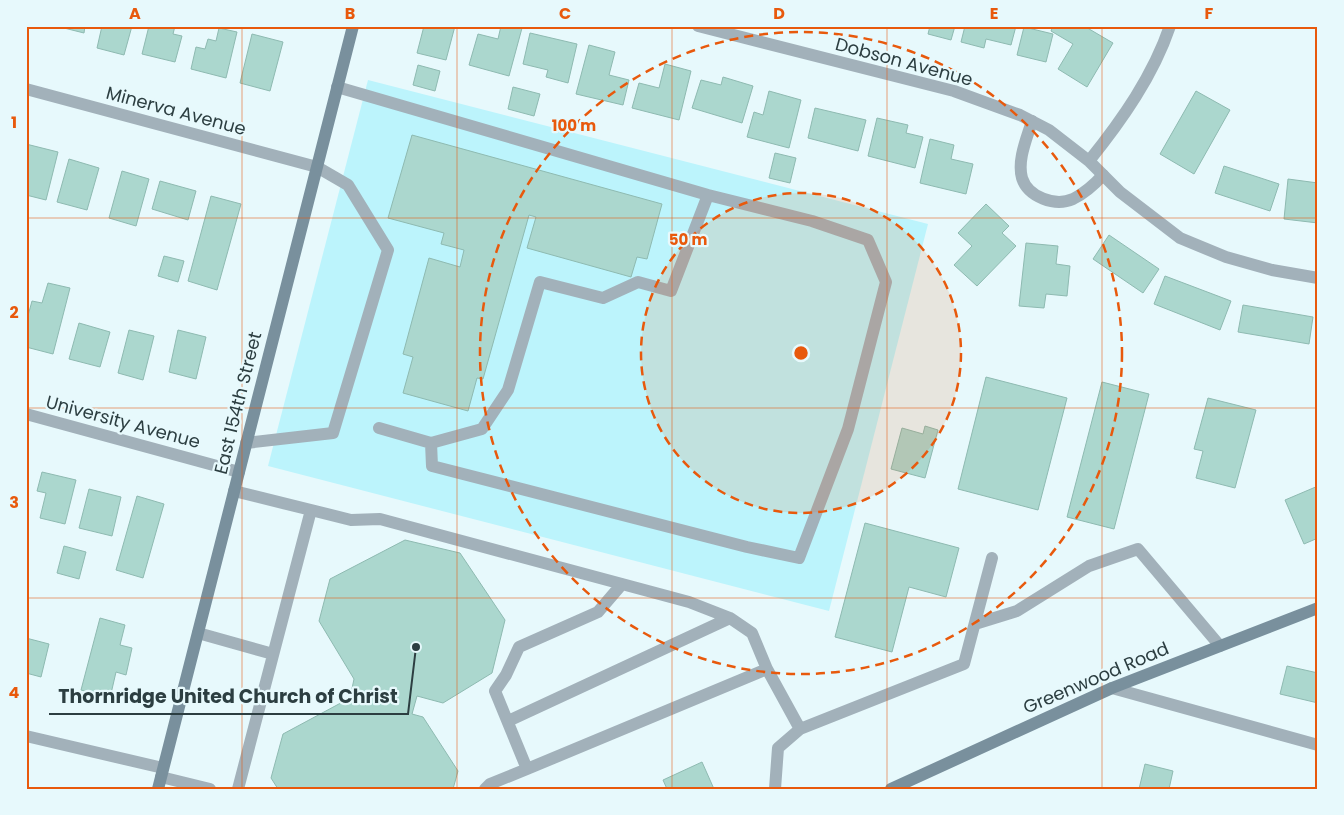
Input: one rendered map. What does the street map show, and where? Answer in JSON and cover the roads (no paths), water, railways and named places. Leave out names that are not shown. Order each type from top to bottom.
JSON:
[{"type":"street","name":"East 154th Street","points":[[161,778],[352,26]]},
{"type":"street","name":"Dobson Avenue","points":[[698,26],[954,92],[997,106],[1048,130],[1089,161],[1120,192],[1180,238],[1226,257],[1272,270],[1318,278]]},
{"type":"street","points":[[1089,161],[1119,124],[1147,76],[1170,26]]},
{"type":"street","points":[[337,87],[708,195],[812,221],[868,240],[886,282],[848,429],[799,558],[747,547],[432,466],[431,442]]},
{"type":"street","name":"Minerva Avenue","points":[[26,89],[317,167],[348,185],[388,250],[333,433],[246,443]]},
{"type":"street","points":[[1032,121],[1020,163],[1022,178],[1030,191],[1042,199],[1057,201],[1072,199],[1090,188],[1103,175]]},
{"type":"street","points":[[379,428],[431,442],[482,429],[508,390],[540,282],[604,298],[638,282],[671,292],[708,195]]},
{"type":"street","name":"University Avenue","points":[[26,414],[239,472]]},
{"type":"street","points":[[234,491],[351,520],[380,519],[689,602],[730,618],[752,633],[768,669],[800,729]]},
{"type":"street","points":[[238,789],[310,510]]},
{"type":"street","points":[[975,624],[1017,611],[1089,566],[1138,549],[1220,646]]},
{"type":"street","points":[[775,789],[778,748],[800,729],[964,664],[992,558]]},
{"type":"street","points":[[527,769],[495,691],[506,675],[519,647],[598,612],[622,584]]},
{"type":"street","name":"Greenwood Road","points":[[891,789],[1112,688],[1318,608]]},
{"type":"street","points":[[508,721],[730,618]]},
{"type":"street","points":[[198,633],[273,654]]},
{"type":"street","points":[[485,789],[490,784],[768,669]]},
{"type":"street","points":[[1112,688],[1318,746]]},
{"type":"street","points":[[26,736],[161,778],[210,789]]},
{"type":"place","name":"Thornridge United Church of Christ","points":[[416,647]]}]
